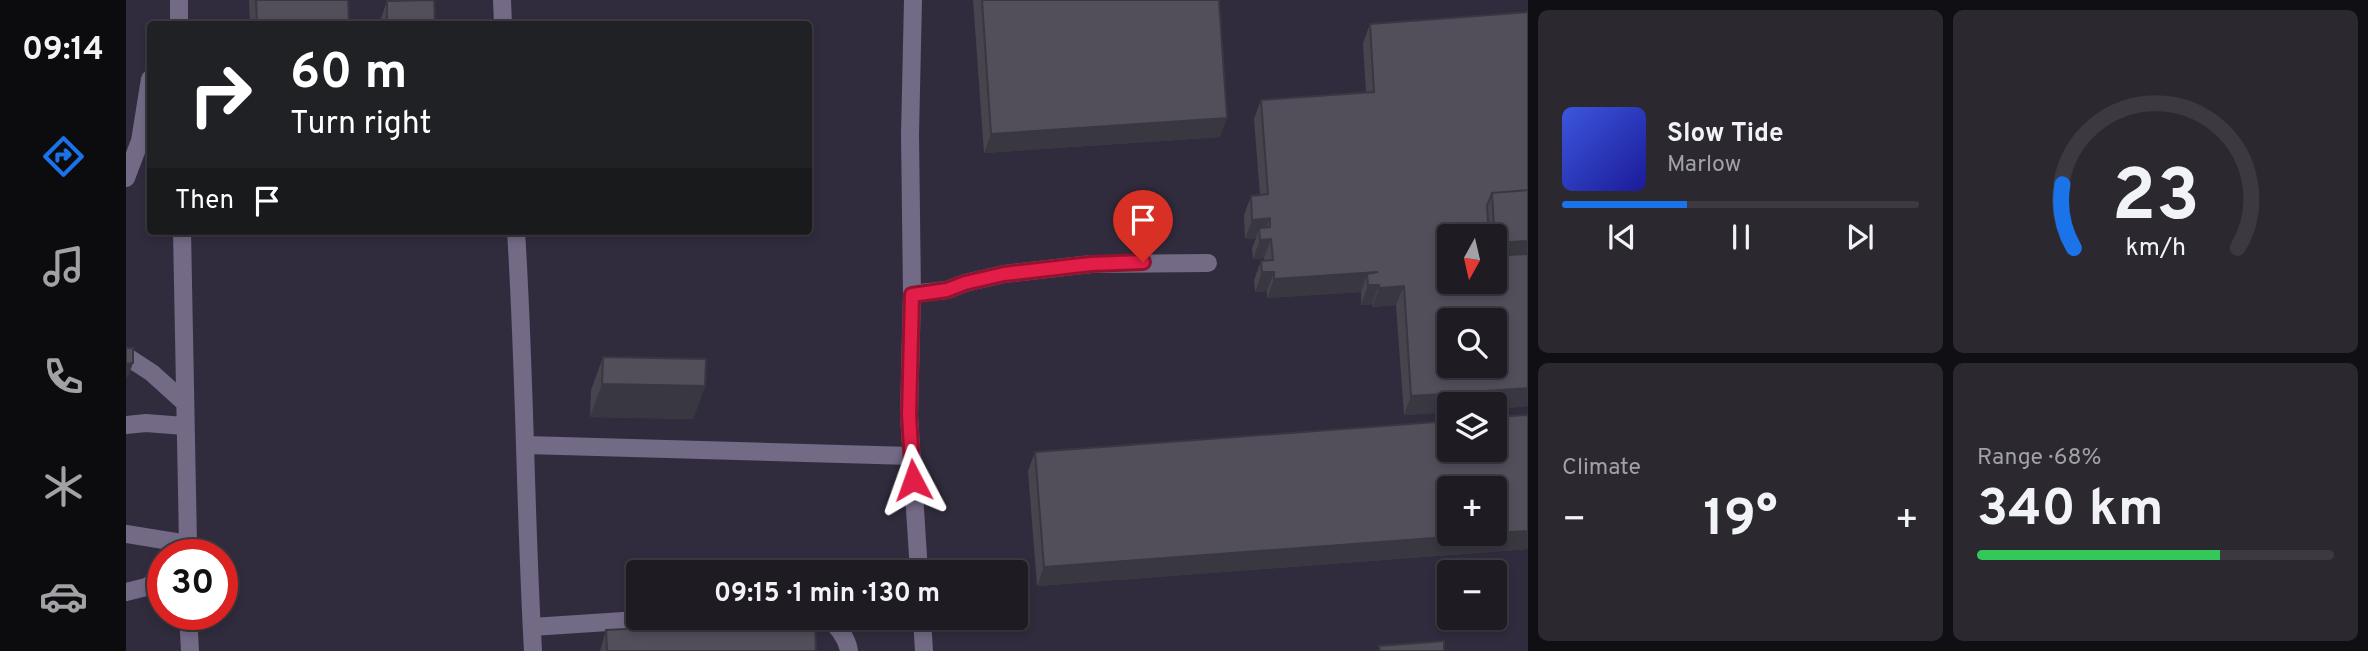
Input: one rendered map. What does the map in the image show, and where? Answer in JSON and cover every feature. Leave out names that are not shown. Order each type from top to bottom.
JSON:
[{"type":"street","points":[[179,0],[179,21]]},
{"type":"street","points":[[502,0],[503,21]]},
{"type":"street","points":[[913,0],[909,415],[918,560]]},
{"type":"street","points":[[126,177],[140,141],[147,98]]},
{"type":"street","points":[[182,235],[188,539]]},
{"type":"street","points":[[516,235],[533,651]]},
{"type":"street","points":[[912,295],[947,290],[1004,274],[1091,264],[1208,263]]},
{"type":"street","points":[[126,355],[152,373],[184,402]]},
{"type":"street","points":[[126,425],[146,422],[184,426]]},
{"type":"street","points":[[526,445],[911,456]]},
{"type":"street","points":[[126,534],[147,539]]},
{"type":"street","points":[[126,592],[147,586]]},
{"type":"street","points":[[532,627],[626,621]]},
{"type":"street","points":[[189,630],[190,651]]},
{"type":"street","points":[[839,630],[848,640],[849,651]]},
{"type":"street","points":[[923,630],[924,651]]},
{"type":"shaded area","points":[[126,0],[1528,0],[1528,651],[126,651]]},
{"type":"building","points":[[256,0],[348,0],[349,21],[257,21]]},
{"type":"building","points":[[434,0],[435,21],[387,21],[387,1]]},
{"type":"building","points":[[982,0],[1219,0],[1227,118],[991,134]]},
{"type":"building","points":[[1528,12],[1528,190],[1492,193],[1487,206],[1488,224],[1437,224],[1437,294],[1507,294],[1507,255],[1528,254],[1528,388],[1437,392],[1437,394],[1411,396],[1404,286],[1379,288],[1379,285],[1368,285],[1367,274],[1378,272],[1274,279],[1274,272],[1262,272],[1261,261],[1273,260],[1271,239],[1260,240],[1259,228],[1270,227],[1270,218],[1252,220],[1251,196],[1268,194],[1261,100],[1374,92],[1370,24]]},
{"type":"building","points":[[1528,190],[1528,241],[1507,242],[1507,224],[1494,224],[1492,193]]},
{"type":"building","points":[[126,348],[133,348],[133,363],[126,364]]},
{"type":"building","points":[[603,357],[706,359],[705,386],[602,384]]},
{"type":"building","points":[[1528,415],[1528,531],[1507,532],[1507,476],[1437,476],[1437,538],[1044,567],[1035,452],[1437,422],[1437,462],[1507,462],[1507,416]]},
{"type":"building","points":[[606,630],[815,630],[816,651],[607,651]]},
{"type":"building","points":[[1444,641],[1444,651],[1380,651],[1379,646]]},
{"type":"route","points":[[913,480],[909,415],[912,295],[947,290],[1004,274],[1091,264],[1143,262]]}]
